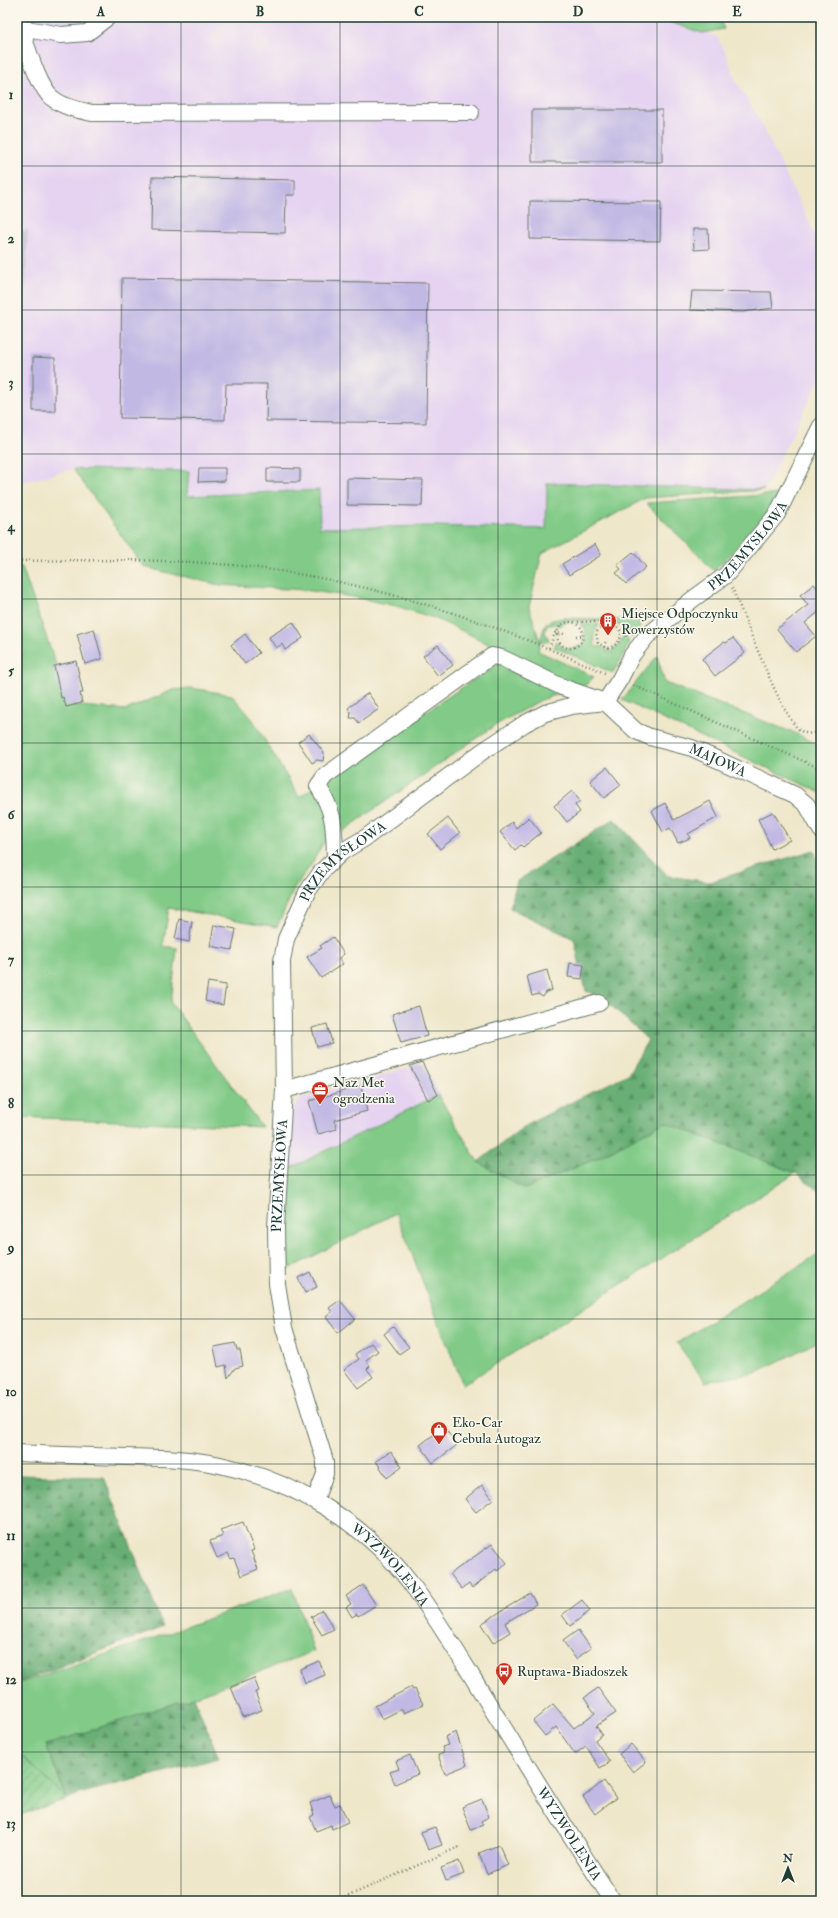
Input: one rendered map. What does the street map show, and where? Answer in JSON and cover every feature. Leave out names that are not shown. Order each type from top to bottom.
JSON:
[{"type":"street","points":[[19,24],[61,35],[87,33],[108,17]]},
{"type":"street","points":[[19,24],[43,84],[52,98],[70,107],[92,113],[471,112]]},
{"type":"street","name":"PRZEMYSŁOWA","points":[[314,1500],[325,1474],[325,1461],[284,1328],[277,1284],[276,1227],[284,1090],[282,961],[286,939],[307,892],[335,858],[365,838],[471,760],[524,724],[545,713],[571,706],[605,702],[620,679],[632,655],[647,636],[693,598],[726,575],[777,514],[821,426]]},
{"type":"street","points":[[335,858],[333,815],[318,786],[325,776],[492,656],[502,658],[562,687],[605,702]]},
{"type":"street","name":"MAJOWA","points":[[605,702],[636,731],[650,737],[692,748],[795,795],[807,805],[821,830]]},
{"type":"street","points":[[284,1090],[599,1003]]},
{"type":"street","name":"WYZWOLENIA","points":[[17,1453],[194,1461],[220,1465],[262,1477],[314,1500],[366,1537],[411,1584],[455,1650],[613,1901]]},
{"type":"path","points":[[17,561],[160,560],[217,564],[291,573],[356,585],[427,604],[489,625],[549,648],[821,769]]},
{"type":"path","points":[[726,575],[744,612],[757,647],[777,692],[794,724],[801,731],[809,734],[817,733],[821,729]]},
{"type":"path","points":[[549,648],[555,633],[558,633],[562,625],[570,622],[613,624],[620,631],[620,641],[612,648],[604,648],[598,643],[596,633],[602,625],[608,624]]},
{"type":"path","points":[[558,633],[560,642],[567,647],[573,647],[579,644],[583,636],[582,630],[578,625],[570,622]]},
{"type":"path","points":[[611,630],[613,624]]},
{"type":"path","points":[[558,633],[565,634]]},
{"type":"path","points":[[576,636],[583,636]]},
{"type":"path","points":[[604,648],[606,641]]},
{"type":"path","points":[[337,1901],[459,1847]]},
{"type":"shaded area","points":[[17,17],[655,17],[716,36],[725,51],[737,83],[758,117],[821,247],[821,377],[764,490],[547,483],[546,529],[435,526],[320,528],[318,490],[187,496],[188,471],[73,469],[17,484],[28,230],[17,232]]},
{"type":"shaded area","points":[[28,230],[17,465],[17,232]]},
{"type":"shaded area","points":[[424,1064],[439,1094],[289,1169],[291,1111],[302,1097]]},
{"type":"green space","points":[[655,17],[719,17],[724,29],[702,33]]},
{"type":"green space","points":[[73,469],[189,471],[187,496],[319,490],[320,528],[435,526],[546,529],[547,483],[764,490],[646,498],[542,553],[529,607],[540,642],[538,651],[594,677],[586,685],[541,700],[494,726],[336,836],[323,843],[311,865],[294,889],[277,927],[169,908],[163,946],[177,948],[171,1003],[262,1127],[17,1117],[17,567],[22,567],[70,705],[126,710],[173,690],[191,688],[232,695],[253,720],[299,797],[509,656],[475,637],[434,618],[396,606],[354,597],[304,590],[219,585],[144,567]]},
{"type":"green space","points":[[780,494],[756,529],[714,571],[646,503]]},
{"type":"green space","points":[[564,618],[608,619],[604,620],[604,622],[569,621],[559,626],[554,624],[547,626],[545,632],[549,640],[548,642],[540,641],[545,624],[552,620]]},
{"type":"green space","points":[[609,619],[638,620],[640,627],[634,636],[630,637],[622,629],[623,627],[619,624],[610,622]]},
{"type":"green space","points":[[580,624],[599,625],[594,633],[594,643],[597,648],[599,646],[607,650],[607,652],[613,652],[613,649],[619,645],[623,634],[628,640],[629,644],[613,673],[554,647],[557,641],[561,646],[570,649],[579,646],[581,647],[585,643],[583,641],[586,631],[584,626],[582,627]]},
{"type":"green space","points":[[657,656],[665,683],[789,730],[821,746],[821,793],[622,700]]},
{"type":"green space","points":[[614,819],[668,876],[709,882],[814,850],[821,873],[821,1193],[796,1173],[665,1122],[595,1159],[525,1189],[478,1162],[526,1125],[628,1074],[648,1040],[604,999],[586,991],[574,939],[510,908],[517,881]]},
{"type":"green space","points":[[438,1095],[478,1162],[525,1189],[595,1159],[665,1122],[796,1173],[463,1385],[396,1213],[285,1271],[289,1169]]},
{"type":"green space","points":[[821,1252],[821,1340],[755,1373],[705,1382],[677,1343]]},
{"type":"green space","points":[[17,1475],[104,1477],[163,1627],[17,1683]]},
{"type":"green space","points":[[292,1588],[314,1651],[194,1697],[46,1745],[67,1799],[17,1751],[17,1684],[166,1634]]},
{"type":"green space","points":[[194,1697],[219,1758],[82,1793],[67,1799],[46,1745]]},
{"type":"green space","points":[[17,1751],[67,1799],[17,1816]]},
{"type":"building","points":[[532,110],[662,110],[662,162],[532,162]]},
{"type":"building","points":[[152,177],[295,180],[295,195],[286,195],[285,233],[151,230]]},
{"type":"building","points":[[530,201],[661,202],[660,241],[530,239]]},
{"type":"building","points":[[693,229],[708,229],[709,249],[694,250]]},
{"type":"building","points":[[122,278],[428,283],[426,423],[266,421],[267,384],[226,384],[225,420],[120,418]]},
{"type":"building","points":[[692,291],[771,292],[773,308],[743,312],[690,310]]},
{"type":"building","points":[[33,357],[55,358],[55,411],[33,411]]},
{"type":"building","points":[[199,468],[225,468],[225,481],[198,482]]},
{"type":"building","points":[[267,468],[300,469],[300,482],[267,482]]},
{"type":"building","points":[[347,478],[423,480],[422,506],[347,505]]},
{"type":"building","points":[[595,544],[601,555],[569,575],[562,564]]},
{"type":"building","points":[[633,552],[646,567],[626,584],[616,573],[621,569],[617,565]]},
{"type":"building","points":[[814,584],[821,593],[821,610],[805,623],[816,636],[796,652],[777,629],[808,605],[800,595]]},
{"type":"building","points":[[293,622],[303,638],[285,650],[282,644],[276,648],[269,637]]},
{"type":"building","points":[[94,629],[102,659],[85,664],[77,634]]},
{"type":"building","points":[[245,634],[259,653],[245,664],[231,645]]},
{"type":"building","points":[[733,638],[745,653],[715,676],[702,659],[724,642],[726,643]]},
{"type":"building","points":[[438,645],[453,665],[438,676],[423,656]]},
{"type":"building","points":[[76,661],[83,693],[80,693],[82,703],[66,707],[63,697],[61,698],[54,666]]},
{"type":"building","points":[[368,693],[379,709],[359,723],[355,718],[350,718],[351,713],[348,708]]},
{"type":"building","points":[[309,734],[324,753],[323,761],[317,760],[312,763],[298,742]]},
{"type":"building","points":[[607,767],[621,785],[604,798],[590,781]]},
{"type":"building","points":[[572,791],[580,801],[575,805],[580,812],[567,822],[554,806]]},
{"type":"building","points":[[710,801],[718,817],[688,834],[690,838],[678,843],[670,828],[663,832],[652,811],[665,803],[674,820]]},
{"type":"building","points":[[773,812],[790,840],[772,849],[758,819]]},
{"type":"building","points":[[529,817],[541,833],[523,847],[521,845],[515,850],[500,832],[512,822],[516,828]]},
{"type":"building","points":[[448,818],[460,833],[440,849],[428,834]]},
{"type":"building","points":[[179,919],[192,922],[189,942],[175,939]]},
{"type":"building","points":[[214,925],[236,929],[232,950],[210,946]]},
{"type":"building","points":[[333,937],[344,954],[339,958],[343,964],[321,978],[307,957],[322,948],[320,946]]},
{"type":"building","points":[[570,963],[584,965],[582,979],[568,977]]},
{"type":"building","points":[[547,970],[552,990],[546,992],[543,997],[538,994],[532,996],[527,976]]},
{"type":"building","points":[[208,982],[226,985],[223,1005],[205,1001]]},
{"type":"building","points":[[419,1006],[427,1036],[401,1043],[392,1014]]},
{"type":"building","points":[[327,1024],[332,1043],[317,1047],[312,1028]]},
{"type":"building","points":[[422,1062],[438,1095],[428,1100],[410,1066]]},
{"type":"building","points":[[361,1086],[367,1111],[334,1120],[337,1129],[318,1134],[309,1101]]},
{"type":"building","points":[[310,1272],[317,1287],[305,1293],[298,1278]]},
{"type":"building","points":[[340,1300],[355,1319],[338,1333],[326,1317],[332,1312],[329,1308]]},
{"type":"building","points":[[393,1327],[409,1347],[399,1354],[384,1334]]},
{"type":"building","points":[[235,1343],[237,1350],[240,1350],[243,1366],[235,1368],[228,1378],[226,1365],[218,1367],[214,1347]]},
{"type":"building","points":[[371,1343],[378,1351],[366,1360],[370,1366],[367,1369],[373,1377],[358,1388],[344,1370],[359,1359],[355,1354]]},
{"type":"building","name":"Eko-Car Cebula Autogaz","points":[[444,1427],[457,1445],[433,1463],[420,1445]]},
{"type":"building","points":[[391,1451],[402,1467],[387,1478],[376,1461]]},
{"type":"building","points":[[482,1485],[493,1499],[476,1512],[465,1499]]},
{"type":"building","points":[[243,1522],[254,1550],[251,1551],[258,1569],[241,1576],[234,1558],[231,1559],[228,1553],[217,1558],[210,1541],[223,1536],[220,1530]]},
{"type":"building","points":[[492,1544],[507,1563],[497,1571],[496,1569],[472,1588],[469,1584],[462,1589],[450,1574]]},
{"type":"building","points":[[363,1585],[376,1605],[358,1616],[357,1614],[352,1617],[346,1607],[351,1604],[346,1596]]},
{"type":"building","points":[[530,1593],[536,1604],[505,1623],[510,1632],[493,1643],[481,1624]]},
{"type":"building","points":[[582,1600],[590,1611],[570,1626],[562,1615]]},
{"type":"building","points":[[322,1610],[334,1629],[322,1635],[311,1617]]},
{"type":"building","points":[[578,1630],[591,1648],[576,1659],[563,1641]]},
{"type":"building","points":[[319,1661],[325,1675],[305,1683],[300,1669]]},
{"type":"building","points":[[254,1678],[259,1691],[255,1692],[262,1710],[243,1717],[231,1687]]},
{"type":"building","points":[[411,1687],[413,1690],[415,1689],[423,1704],[404,1713],[402,1709],[382,1719],[375,1706]]},
{"type":"building","points":[[598,1688],[616,1713],[596,1726],[602,1734],[595,1740],[610,1762],[600,1768],[586,1746],[575,1754],[556,1727],[545,1736],[533,1721],[553,1704],[574,1728],[595,1713],[584,1698]]},
{"type":"building","points":[[456,1732],[467,1765],[445,1774],[438,1755],[444,1753],[442,1747],[448,1745],[445,1737]]},
{"type":"building","points":[[631,1744],[646,1762],[633,1772],[619,1754]]},
{"type":"building","points":[[410,1755],[418,1774],[395,1784],[390,1772],[399,1769],[396,1761]]},
{"type":"building","points":[[604,1781],[616,1798],[595,1814],[583,1797]]},
{"type":"building","points":[[330,1795],[335,1806],[340,1804],[348,1822],[332,1829],[331,1825],[316,1831],[310,1817],[314,1815],[310,1803]]},
{"type":"building","points":[[482,1799],[489,1817],[481,1821],[483,1825],[471,1830],[462,1807]]},
{"type":"building","points":[[435,1827],[442,1845],[428,1850],[421,1832]]},
{"type":"building","points":[[499,1845],[508,1865],[487,1874],[479,1853]]},
{"type":"building","points":[[459,1861],[464,1874],[446,1881],[441,1868]]},
{"type":"place","name":"Miejsce Odpoczynku Rowerzystów","points":[[608,636]]},
{"type":"place","name":"Naz Met ogrodzenia","points":[[320,1105]]},
{"type":"place","name":"Eko-Car Cebula Autogaz","points":[[439,1445]]},
{"type":"place","name":"Ruptawa-Biadoszek","points":[[504,1686]]}]
